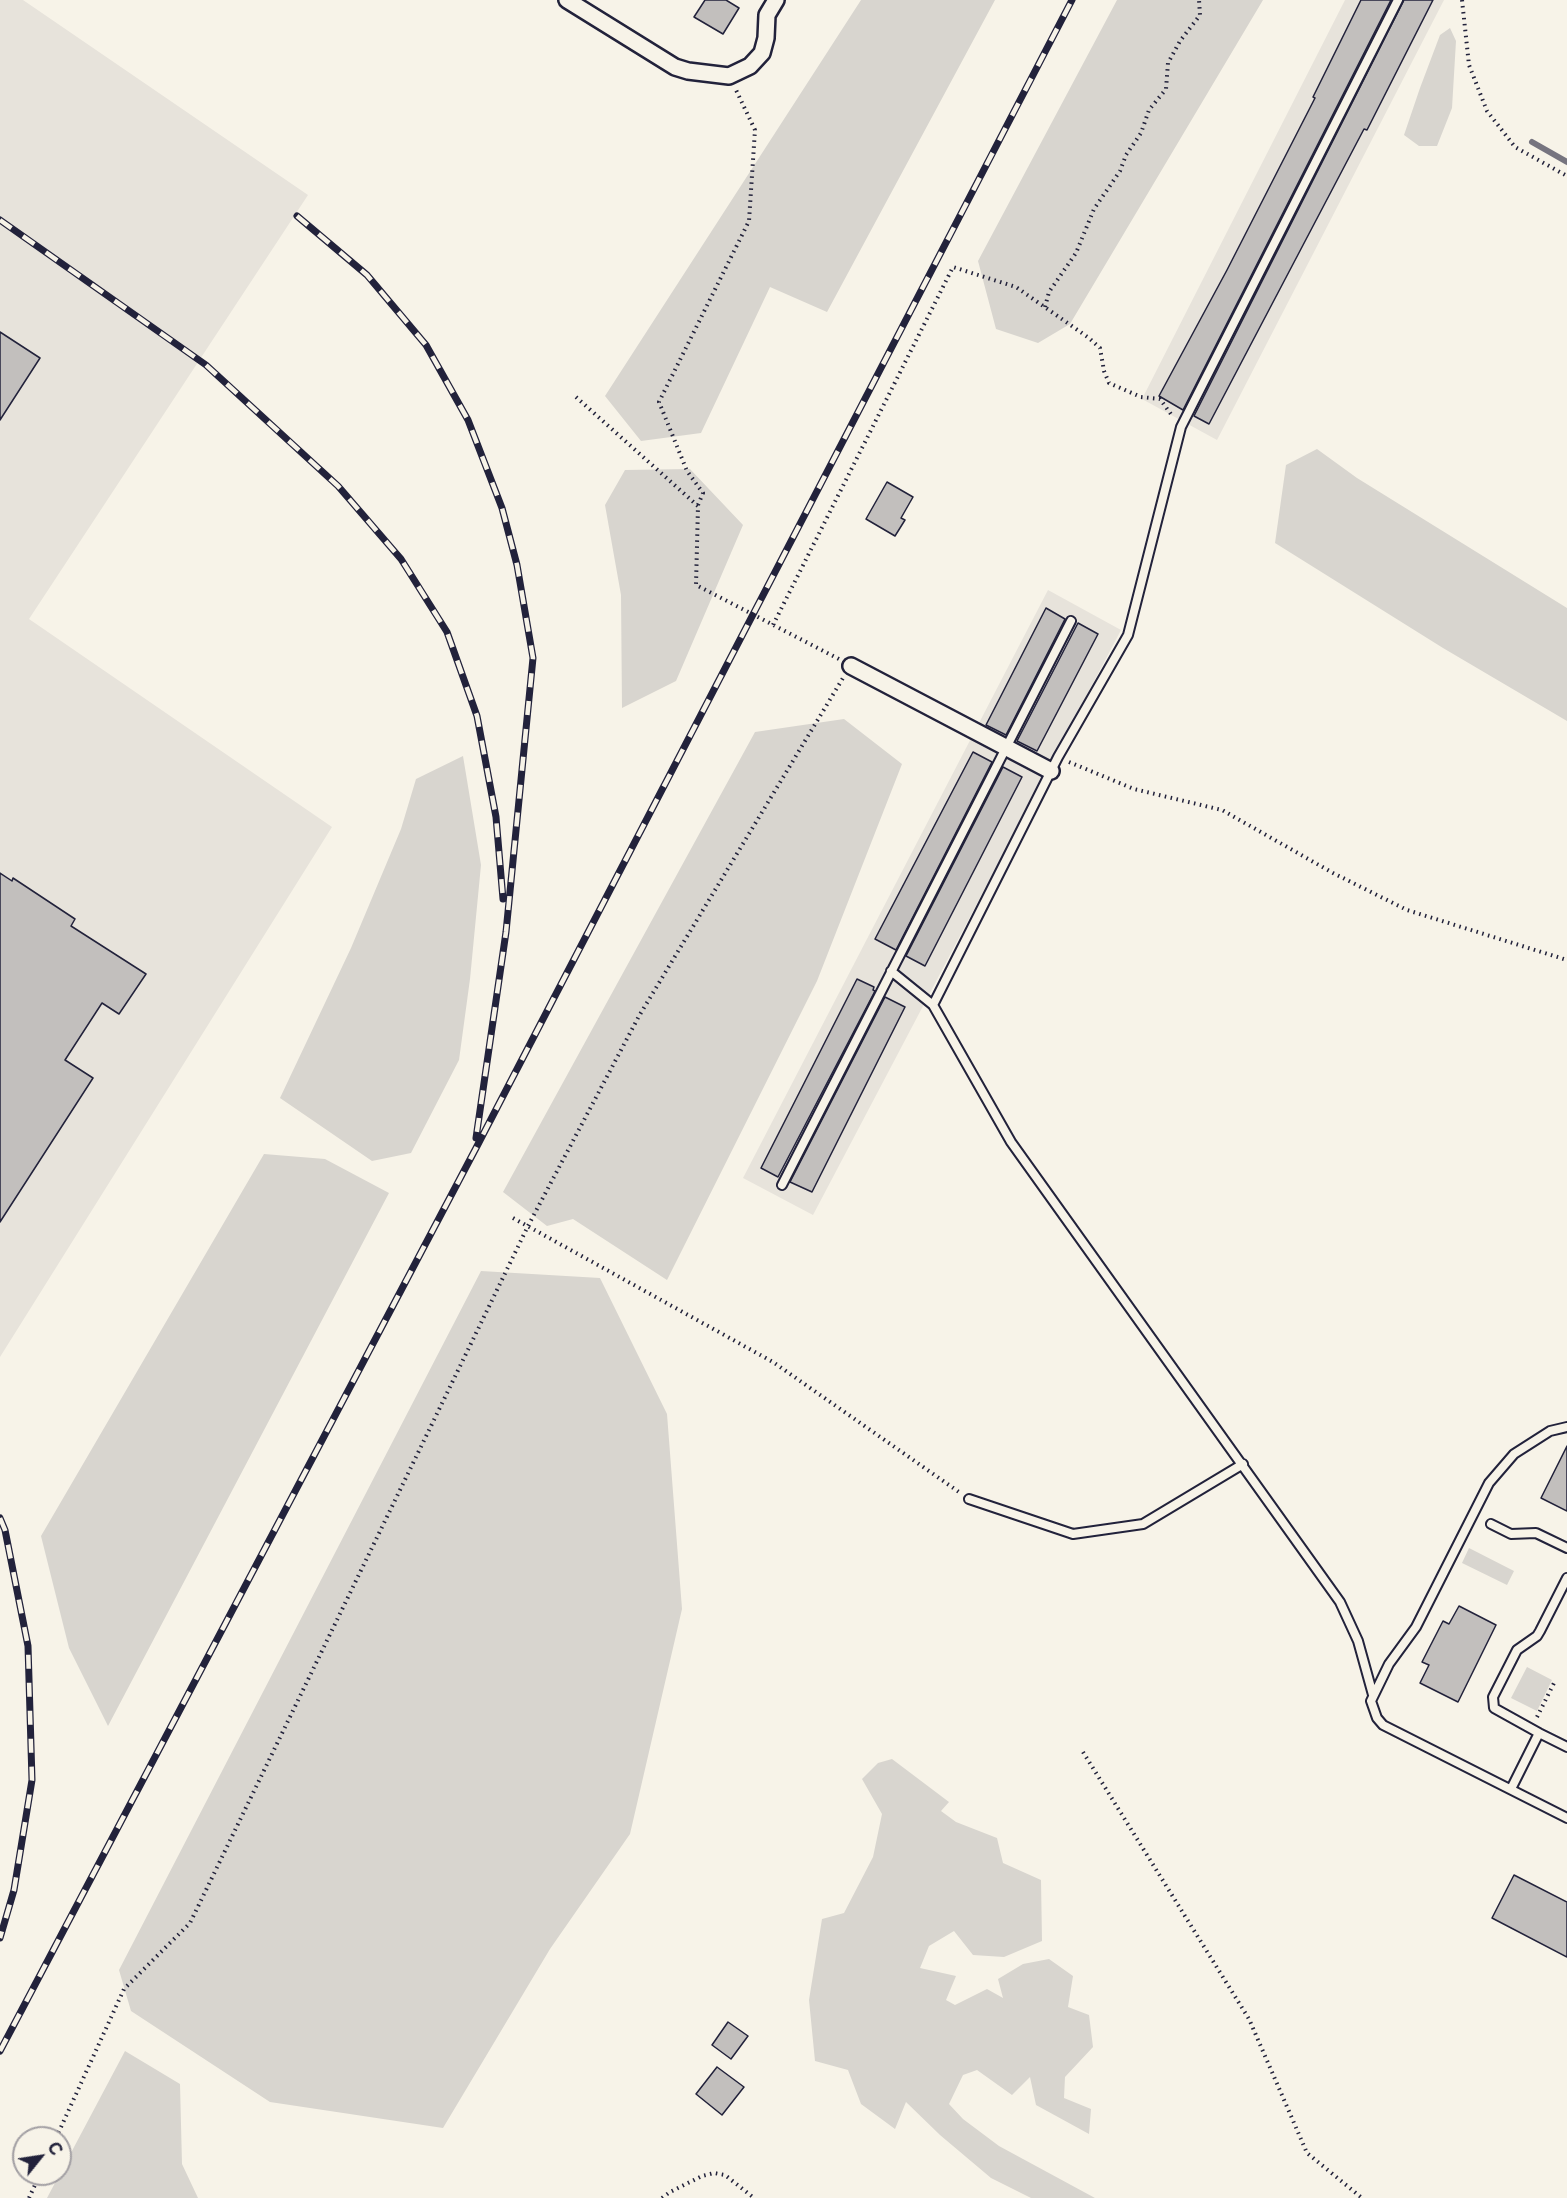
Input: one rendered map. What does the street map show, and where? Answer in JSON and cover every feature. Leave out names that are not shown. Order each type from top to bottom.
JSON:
[{"type":"street","points":[[567,0],[675,67],[688,72],[729,76],[750,66],[762,53],[768,15],[776,0]]},
{"type":"street","points":[[851,666],[1005,747],[1054,764]]},
{"type":"lane","points":[[933,1005],[1054,764],[1128,635],[1181,427],[1398,0]]},
{"type":"lane","points":[[782,1185],[1071,621]]},
{"type":"lane","points":[[891,971],[933,1005],[1011,1142],[1340,1602],[1359,1641],[1373,1695]]},
{"type":"lane","points":[[1567,1427],[1550,1431],[1514,1455],[1489,1484],[1416,1628],[1389,1664],[1371,1701],[1372,1709],[1383,1725],[1567,1818]]},
{"type":"lane","points":[[969,1499],[1073,1534],[1143,1524],[1243,1464]]},
{"type":"lane","points":[[1491,1524],[1511,1534],[1536,1533],[1567,1548]]},
{"type":"lane","points":[[1567,1578],[1537,1636],[1517,1650],[1493,1697],[1494,1708],[1567,1747]]},
{"type":"lane","points":[[1511,1790],[1535,1731]]},
{"type":"path","points":[[1046,307],[1049,292],[1076,253],[1094,209],[1120,171],[1126,155],[1141,133],[1149,110],[1166,89],[1168,63],[1180,41],[1200,15],[1199,0]]},
{"type":"path","points":[[1462,0],[1469,65],[1487,111],[1515,147],[1567,176]]},
{"type":"path","points":[[61,2126],[124,1989],[190,1923],[528,1226],[639,1016],[851,666],[696,585],[698,506],[703,493],[687,471],[660,402],[749,221],[755,130],[729,76]]},
{"type":"path","points":[[773,626],[953,267],[1016,287],[1046,307],[1100,348],[1104,371],[1109,383],[1141,397],[1160,399],[1181,427]]},
{"type":"path","points":[[576,397],[698,506]]},
{"type":"path","points":[[1054,764],[1134,789],[1222,810],[1333,873],[1407,910],[1567,960]]},
{"type":"path","points":[[513,1218],[773,1362],[969,1499]]},
{"type":"path","points":[[1535,1731],[1555,1681]]},
{"type":"path","points":[[1083,1752],[1249,2019],[1307,2153],[1362,2198]]},
{"type":"path","points":[[663,2198],[702,2176],[714,2173],[726,2175],[753,2198]]},
{"type":"shaded area","points":[[0,0],[23,0],[308,195],[29,619],[332,827],[0,1357]]},
{"type":"shaded area","points":[[861,0],[995,0],[827,312],[770,287],[701,433],[641,441],[605,396]]},
{"type":"shaded area","points":[[1117,0],[1263,0],[1070,324],[1038,343],[996,329],[978,261]]},
{"type":"shaded area","points":[[1345,0],[1444,0],[1217,440],[1142,399]]},
{"type":"shaded area","points":[[1450,28],[1456,41],[1452,108],[1437,146],[1419,146],[1404,135],[1440,35]]},
{"type":"shaded area","points":[[1317,449],[1357,478],[1567,608],[1567,721],[1443,648],[1275,543],[1286,465]]},
{"type":"shaded area","points":[[690,469],[743,525],[676,681],[622,708],[621,595],[605,505],[625,470]]},
{"type":"shaded area","points":[[1048,590],[1121,630],[813,1215],[743,1178]]},
{"type":"shaded area","points":[[844,719],[902,764],[817,981],[667,1280],[573,1219],[547,1226],[503,1192],[755,732]]},
{"type":"shaded area","points":[[463,756],[481,865],[470,979],[459,1060],[411,1153],[372,1161],[280,1098],[351,948],[401,829],[416,779]]},
{"type":"shaded area","points":[[264,1154],[325,1159],[389,1193],[108,1726],[69,1648],[41,1536]]},
{"type":"shaded area","points":[[481,1271],[600,1278],[667,1414],[682,1609],[630,1834],[550,1949],[443,2128],[270,2102],[131,2011],[119,1970]]},
{"type":"shaded area","points":[[1469,1548],[1514,1571],[1507,1585],[1462,1563]]},
{"type":"shaded area","points":[[1527,1667],[1552,1680],[1537,1711],[1511,1698]]},
{"type":"shaded area","points":[[892,1759],[949,1802],[941,1811],[956,1822],[997,1838],[1003,1863],[1041,1880],[1042,1941],[1004,1957],[973,1955],[954,1931],[929,1946],[920,1968],[956,1976],[946,2000],[955,2005],[987,1989],[1003,1998],[998,1979],[1023,1964],[1049,1959],[1073,1976],[1068,2007],[1089,2015],[1093,2047],[1065,2077],[1064,2098],[1091,2109],[1089,2134],[1036,2105],[1030,2077],[1012,2095],[977,2070],[963,2075],[949,2104],[963,2119],[999,2146],[1095,2198],[1031,2198],[991,2178],[940,2135],[906,2102],[895,2129],[861,2104],[848,2070],[815,2061],[809,2000],[822,1919],[844,1913],[873,1857],[882,1814],[862,1779],[878,1763]]},
{"type":"shaded area","points":[[125,2051],[180,2084],[182,2164],[198,2198],[47,2198],[53,2186],[72,2186],[72,2151]]},
{"type":"building","points":[[705,0],[726,0],[739,8],[723,34],[694,17]]},
{"type":"building","points":[[1361,0],[1391,0],[1183,410],[1159,396],[1227,270],[1315,98],[1313,97]]},
{"type":"building","points":[[1404,0],[1433,0],[1367,130],[1364,129],[1209,424],[1194,416]]},
{"type":"building","points":[[0,332],[40,358],[0,420]]},
{"type":"building","points":[[887,482],[913,497],[901,518],[905,520],[895,536],[866,519]]},
{"type":"building","points":[[1046,608],[1065,619],[1006,735],[986,725]]},
{"type":"building","points":[[1078,623],[1098,634],[1037,751],[1017,741]]},
{"type":"building","points":[[973,752],[992,762],[896,950],[875,939]]},
{"type":"building","points":[[1003,767],[1022,777],[925,966],[906,956]]},
{"type":"building","points":[[0,873],[12,881],[13,878],[75,919],[71,926],[146,974],[119,1014],[102,1003],[65,1060],[93,1078],[0,1222]]},
{"type":"building","points":[[857,979],[874,987],[875,991],[778,1177],[761,1168]]},
{"type":"building","points":[[885,997],[905,1007],[812,1192],[790,1182]]},
{"type":"building","points":[[1567,1446],[1567,1511],[1541,1498]]},
{"type":"building","points":[[1459,1606],[1496,1625],[1458,1702],[1420,1683],[1429,1665],[1422,1662],[1443,1621],[1449,1624]]},
{"type":"building","points":[[1514,1875],[1567,1902],[1567,1957],[1492,1918]]},
{"type":"building","points":[[728,2022],[748,2036],[731,2059],[712,2045]]},
{"type":"building","points":[[717,2067],[744,2087],[722,2115],[696,2094]]},
{"type":"waterway","points":[[1532,142],[1567,162]]},
{"type":"railway","points":[[0,2051],[475,1150],[1072,0]]},
{"type":"railway","points":[[297,216],[367,275],[426,345],[468,420],[502,508],[517,565],[533,658],[506,932],[476,1138]]},
{"type":"railway","points":[[0,220],[206,365],[338,486],[401,559],[447,632],[477,716],[496,817],[503,899]]},
{"type":"railway","points":[[0,1518],[5,1530],[28,1646],[32,1780],[14,1890],[0,1938]]}]
